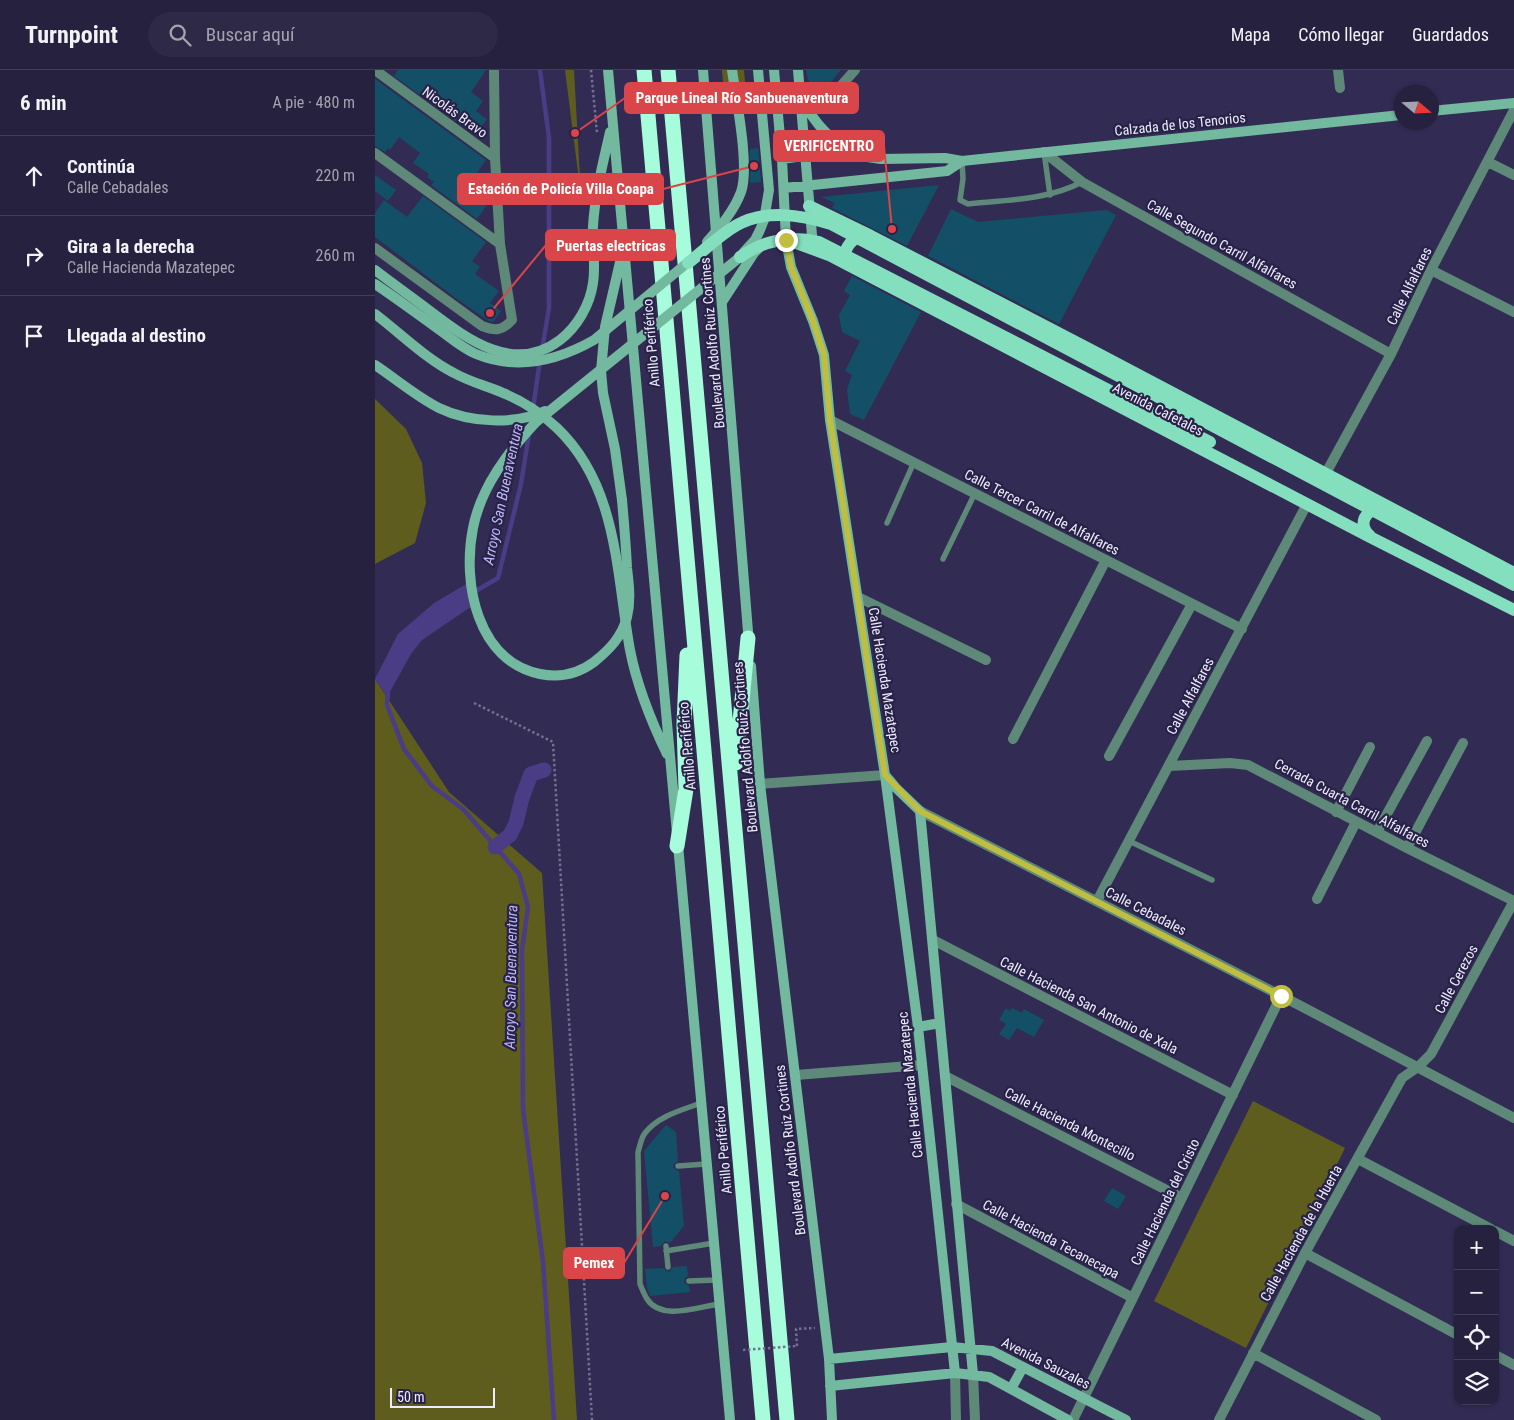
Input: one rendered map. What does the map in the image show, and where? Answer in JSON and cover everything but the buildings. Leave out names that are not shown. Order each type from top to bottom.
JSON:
[{"type":"highway","name":"Anillo Periférico","points":[[644,70],[763,1420]]},
{"type":"highway","points":[[667,70],[787,1420]]},
{"type":"highway","points":[[677,846],[686,789],[685,704],[692,619]]},
{"type":"highway","points":[[733,799],[748,638]]},
{"type":"main road","points":[[608,70],[730,1420]]},
{"type":"main road","name":"Boulevard Adolfo Ruiz Cortines","points":[[703,70],[760,784],[829,1359],[832,1420]]},
{"type":"main road","points":[[688,263],[730,214],[742,190],[745,170],[732,70]]},
{"type":"main road","points":[[623,250],[605,328],[601,371],[603,392],[615,449],[622,500],[629,608],[623,627],[613,646],[588,666],[571,674],[551,676],[530,672],[510,662],[502,655],[489,639],[477,613],[469,561],[477,510],[502,464],[536,422],[562,403],[740,257],[755,240],[764,220],[769,190],[758,70]]},
{"type":"main road","name":"Calle Hacienda Mazatepec","points":[[774,70],[782,159],[786,240],[791,267],[813,321],[824,355],[830,420],[885,775],[918,1027],[955,1373]]},
{"type":"main road","points":[[798,70],[813,248]]},
{"type":"main road","points":[[801,95],[807,108],[825,131],[848,149],[861,155]]},
{"type":"main road","points":[[1439,110],[1514,103]]},
{"type":"main road","name":"Calzada de los Tenorios","points":[[782,159],[833,152],[886,159],[945,158],[962,161],[1394,116]]},
{"type":"main road","points":[[375,270],[463,336],[487,348],[499,352],[518,354],[535,352],[553,345],[569,332],[582,314],[588,303],[594,281],[594,215],[612,121]]},
{"type":"main road","name":"Calzada de los Tenorios","points":[[784,188],[947,171],[962,161]]},
{"type":"main road","points":[[722,302],[754,253],[764,245],[786,240],[796,220],[809,206]]},
{"type":"main road","name":"Avenida Cafetales","points":[[809,206],[871,236],[1514,573]]},
{"type":"main road","points":[[375,284],[476,354],[499,361],[523,363],[555,358],[576,350],[594,340],[737,225],[761,216],[791,216],[817,220],[831,224],[1514,585]]},
{"type":"main road","points":[[848,265],[844,256],[845,250],[852,240],[871,236]]},
{"type":"main road","points":[[740,257],[761,245],[784,238],[806,239],[819,242],[1209,442],[1283,490]]},
{"type":"main road","name":"Avenida Cafetales","points":[[786,240],[813,248],[848,265],[1283,490],[1371,538],[1514,610]]},
{"type":"main road","points":[[375,314],[451,372],[475,384],[515,398],[545,418],[565,436],[591,471],[601,493],[610,525],[635,673],[650,716],[669,757]]},
{"type":"main road","points":[[375,365],[438,407],[448,412],[482,419],[498,421],[525,418],[562,403]]},
{"type":"main road","points":[[1371,538],[1363,526],[1365,516],[1374,509],[1392,508]]},
{"type":"main road","name":"Calle Cebadales","points":[[885,775],[920,811]]},
{"type":"main road","points":[[920,811],[969,1348],[973,1374]]},
{"type":"main road","points":[[918,1027],[940,1023]]},
{"type":"main road","points":[[944,1274],[963,1272]]},
{"type":"main road","name":"Avenida Sauzales","points":[[829,1359],[952,1347],[993,1351],[1126,1420]]},
{"type":"main road","points":[[1011,1389],[1023,1367]]},
{"type":"main road","points":[[830,1386],[955,1373],[973,1374],[989,1377],[1068,1420]]},
{"type":"street","name":"Nicolás Bravo","points":[[375,70],[495,158]]},
{"type":"street","points":[[375,248],[482,326],[491,330],[499,330],[507,326],[512,320],[501,244],[495,158],[493,70]]},
{"type":"street","points":[[832,96],[855,70]]},
{"type":"street","points":[[1338,70],[1339,88]]},
{"type":"street","name":"Calle Alfalfares","points":[[1326,473],[1391,354],[1431,270],[1514,110]]},
{"type":"street","name":"Calle Segundo Carril Alfalfares","points":[[1044,152],[1082,182],[1391,354]]},
{"type":"street","points":[[375,153],[501,244]]},
{"type":"street","points":[[1487,162],[1514,175]]},
{"type":"street","points":[[1431,270],[1514,312]]},
{"type":"street","name":"Calle Tercer Carril de Alfalfares","points":[[830,420],[1242,628]]},
{"type":"street","name":"Calle Alfalfares","points":[[1097,901],[1307,504]]},
{"type":"street","points":[[1013,739],[1106,560]]},
{"type":"street","points":[[858,597],[986,660]]},
{"type":"street","points":[[1109,756],[1192,604]]},
{"type":"street","points":[[1377,832],[1427,741]]},
{"type":"street","points":[[1407,848],[1463,744]]},
{"type":"street","points":[[1336,812],[1369,747]]},
{"type":"street","name":"Cerrada Cuarta Carril Alfalfares","points":[[1169,766],[1230,763],[1248,765],[1336,812],[1514,901]]},
{"type":"street","points":[[760,784],[885,775]]},
{"type":"street","name":"Calle Cebadales","points":[[920,811],[1514,1118]]},
{"type":"street","points":[[1317,899],[1356,822]]},
{"type":"street","name":"Calle Cerezos","points":[[1418,1068],[1431,1054],[1514,901]]},
{"type":"street","name":"Calle Hacienda San Antonio de Xala","points":[[933,940],[1233,1095]]},
{"type":"street","name":"Calle Hacienda del Cristo","points":[[1073,1420],[1281,996]]},
{"type":"street","points":[[796,1075],[922,1065]]},
{"type":"street","name":"Calle Hacienda de la Huerta","points":[[1219,1420],[1305,1253],[1401,1078],[1418,1068]]},
{"type":"street","name":"Calle Hacienda Montecillo","points":[[945,1076],[1182,1198]]},
{"type":"street","points":[[1358,1159],[1483,1225]]},
{"type":"street","name":"Calle Hacienda Tecanecapa","points":[[956,1204],[1133,1298]]},
{"type":"street","points":[[1499,1233],[1514,1241]]},
{"type":"street","points":[[1305,1253],[1454,1333]]},
{"type":"street","points":[[1253,1353],[1376,1420]]},
{"type":"street","points":[[1499,1357],[1514,1365]]},
{"type":"street","name":"Calle Hacienda Mazatepec","points":[[955,1373],[956,1420]]},
{"type":"street","points":[[973,1374],[975,1420]]},
{"type":"lane","points":[[1044,152],[1050,195]]},
{"type":"lane","points":[[962,161],[963,179],[960,200],[968,204],[1050,195],[1082,182]]},
{"type":"lane","points":[[887,523],[914,462]]},
{"type":"lane","points":[[943,559],[975,493]]},
{"type":"lane","points":[[1129,841],[1212,880]]},
{"type":"lane","points":[[701,1103],[658,1121],[644,1134],[638,1152],[640,1284],[648,1300],[663,1311],[719,1304]]},
{"type":"lane","points":[[679,1166],[706,1164]]},
{"type":"lane","points":[[668,1267],[666,1248],[713,1243]]},
{"type":"lane","points":[[689,1281],[717,1280]]},
{"type":"path","points":[[474,703],[553,742],[592,1420]]},
{"type":"path","points":[[743,1350],[797,1346],[795,1329],[825,1327]]},
{"type":"shaded area","points":[[565,70],[574,70],[581,196]]},
{"type":"shaded area","points":[[722,70],[744,70],[747,104],[725,106]]},
{"type":"shaded area","points":[[375,399],[406,429],[422,463],[426,503],[415,543],[375,564]]},
{"type":"shaded area","points":[[468,583],[475,604],[422,640],[411,654],[387,697],[375,679],[398,634],[434,603]]},
{"type":"shaded area","points":[[375,679],[449,792],[542,873],[577,1420],[375,1420]]},
{"type":"shaded area","points":[[1253,1101],[1345,1148],[1246,1348],[1154,1301]]},
{"type":"waterway","name":"Arroyo San Buenaventura","points":[[540,70],[549,138],[549,308],[542,350]]},
{"type":"waterway","name":"Arroyo San Buenaventura","points":[[533,409],[540,360]]},
{"type":"waterway","name":"Arroyo San Buenaventura","points":[[474,592],[498,578],[521,484],[529,434]]},
{"type":"waterway","name":"Arroyo San Buenaventura","points":[[388,693],[387,705],[404,749],[432,786],[463,809],[519,874],[528,907],[522,950],[523,1109],[543,1262],[554,1420]]},
{"type":"waterway","points":[[495,847],[510,835],[516,823],[522,798],[531,774],[544,770]]},
{"type":"place","name":"Parque Lineal Río Sanbuenaventura","points":[[575,133]]},
{"type":"place","name":"Estación de Policía Villa Coapa","points":[[754,166]]},
{"type":"place","name":"VERIFICENTRO","points":[[892,229]]},
{"type":"place","name":"Puertas electricas","points":[[490,313]]},
{"type":"place","name":"Pemex","points":[[665,1196]]},
{"type":"route","points":[[786,240],[791,267],[813,321],[824,355],[830,420],[885,775],[920,811],[1281,996]]}]
